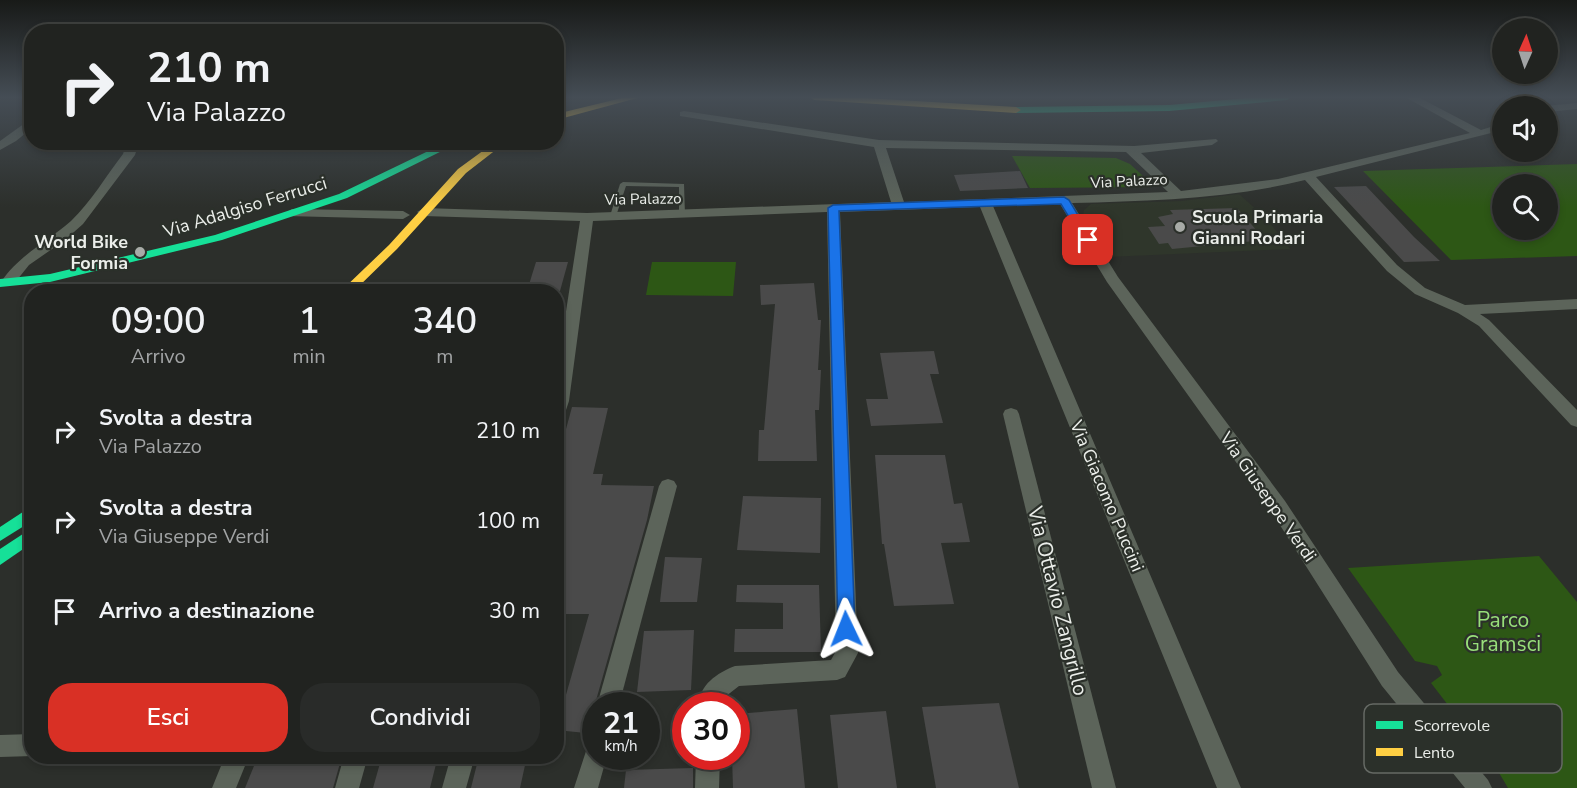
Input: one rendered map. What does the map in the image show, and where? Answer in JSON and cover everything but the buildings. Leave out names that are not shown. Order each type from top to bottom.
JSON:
[{"type":"main road","name":"Via Adalgiso Ferrucci","points":[[4,282],[50,278],[218,238],[343,196],[439,150]]},
{"type":"main road","points":[[345,284],[444,170],[471,150]]},
{"type":"main road","points":[[348,284],[371,270],[457,174],[491,150]]},
{"type":"main road","points":[[0,535],[24,518]]},
{"type":"main road","points":[[0,558],[24,540]]},
{"type":"street","points":[[0,146],[19,134]]},
{"type":"street","points":[[813,134],[879,144],[1129,148],[1178,195]]},
{"type":"street","name":"Via Palazzo","points":[[424,212],[587,217],[1178,195],[1278,183],[1480,134]]},
{"type":"street","points":[[1132,150],[1212,141]]},
{"type":"street","points":[[879,144],[899,206]]},
{"type":"street","points":[[4,282],[24,262],[60,237],[78,221],[131,150]]},
{"type":"street","points":[[1308,176],[1392,268],[1420,291],[1463,310],[1484,323],[1577,421]]},
{"type":"street","name":"Via Giuseppe Verdi","points":[[1064,200],[1112,279],[1278,506],[1390,679],[1411,704]]},
{"type":"street","name":"Via Giacomo Puccini","points":[[985,203],[1229,788]]},
{"type":"street","points":[[714,692],[735,676],[837,670],[847,653],[833,208]]},
{"type":"street","points":[[292,213],[403,215]]},
{"type":"street","points":[[564,380],[587,217]]},
{"type":"street","points":[[1463,310],[1577,304]]},
{"type":"street","name":"Via Ottavio Zangrillo","points":[[1011,414],[1104,788]]},
{"type":"street","points":[[612,692],[668,486]]},
{"type":"street","points":[[0,746],[24,745]]},
{"type":"street","points":[[224,788],[234,764]]},
{"type":"street","points":[[346,788],[354,764]]},
{"type":"street","points":[[454,788],[460,764]]},
{"type":"street","points":[[586,788],[591,770]]},
{"type":"street","points":[[707,788],[708,770]]},
{"type":"street","name":"Via Giuseppe Verdi","points":[[1468,773],[1480,788]]},
{"type":"lane","points":[[613,216],[623,184],[682,185],[682,214]]},
{"type":"shaded area","name":"Scuola Primaria Gianni Rodari","points":[[1239,194],[1267,219],[1290,249],[1107,257],[1085,223],[1083,215],[1084,210],[1091,204],[1181,201]]},
{"type":"green space","points":[[1012,156],[1116,158],[1130,164],[1155,187],[1030,188]]},
{"type":"green space","points":[[1577,164],[1577,256],[1451,260],[1363,171]]},
{"type":"green space","points":[[652,262],[736,262],[733,296],[646,295]]},
{"type":"green space","name":"Parco Gramsci","points":[[1539,556],[1577,602],[1577,788],[1508,788],[1499,773],[1562,773],[1562,704],[1447,704],[1431,683],[1442,675],[1437,666],[1415,661],[1348,568]]},
{"type":"traffic: fast","points":[[0,283],[50,278],[218,238],[343,196],[439,150]]},
{"type":"traffic: fast","points":[[0,535],[24,518]]},
{"type":"traffic: fast","points":[[0,558],[24,540]]},
{"type":"traffic: slow","points":[[354,284],[393,247],[462,171],[491,150]]},
{"type":"place","name":"Scuola Primaria Gianni Rodari","points":[[1180,227]]},
{"type":"place","name":"World Bike Formia","points":[[140,252]]},
{"type":"route","points":[[846,629],[833,208],[1064,200],[1088,240]]}]
